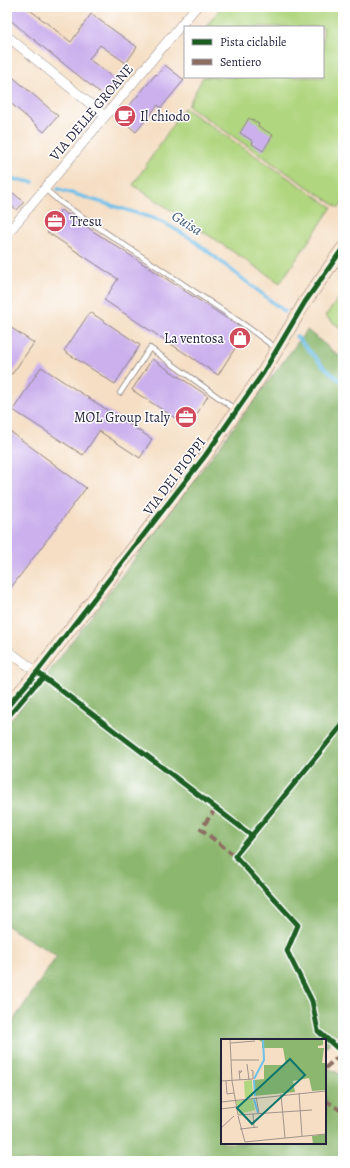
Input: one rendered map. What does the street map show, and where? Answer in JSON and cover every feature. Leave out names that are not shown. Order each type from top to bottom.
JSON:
[{"type":"street","name":"VIA DELLE GROANE","points":[[7,234],[196,7]]},
{"type":"street","points":[[7,36],[105,116]]},
{"type":"street","name":"VIA DEI PIOPPI","points":[[7,707],[205,456],[237,411],[305,302],[343,248]]},
{"type":"street","points":[[7,650],[36,672]]},
{"type":"lane","points":[[45,189],[60,202],[246,326],[277,349]]},
{"type":"lane","points":[[120,393],[150,348],[237,411]]},
{"type":"green space","points":[[221,7],[343,7],[343,203],[339,208],[188,106],[202,78],[324,78],[324,26],[207,26]]},
{"type":"green space","points":[[184,108],[332,207],[280,283],[133,185]]},
{"type":"green space","points":[[343,293],[343,330],[325,316]]},
{"type":"green space","points":[[307,330],[343,359],[343,1028],[326,1047],[326,1039],[221,1039],[221,1144],[326,1144],[326,1067],[343,1076],[343,1161],[7,1161],[7,1030],[57,956],[7,926],[7,724],[37,688]]},
{"type":"building","points":[[7,7],[26,7],[71,42],[91,14],[137,47],[126,63],[100,45],[89,59],[117,81],[105,97],[7,17]]},
{"type":"building","points":[[165,65],[184,80],[161,108],[158,105],[136,132],[119,118]]},
{"type":"building","points":[[7,72],[58,116],[44,132],[7,100]]},
{"type":"building","points":[[249,118],[259,124],[258,126],[273,135],[263,151],[252,144],[253,141],[240,133]]},
{"type":"building","points":[[13,193],[24,202],[17,210],[7,202]]},
{"type":"building","points":[[61,210],[246,331],[218,375],[104,300],[118,279],[47,232]]},
{"type":"building","points":[[90,312],[140,345],[115,384],[64,351]]},
{"type":"building","points":[[7,325],[34,343],[12,374],[7,371]]},
{"type":"building","points":[[152,359],[208,396],[189,427],[132,390]]},
{"type":"building","points":[[41,367],[152,439],[140,458],[99,431],[83,455],[13,410]]},
{"type":"building","points":[[7,429],[86,488],[7,593]]},
{"type":"waterway","name":"Guisa","points":[[12,179],[33,182]]},
{"type":"waterway","name":"Guisa","points":[[58,189],[159,220],[192,239],[285,312]]},
{"type":"waterway","name":"Guisa","points":[[296,336],[324,367],[343,383]]},
{"type":"marked path","points":[[216,808],[201,829],[235,856]]},
{"type":"marked path","points":[[326,1067],[343,1053]]},
{"type":"marked path","points":[[326,1101],[343,1112]]},
{"type":"cycle path","points":[[7,707],[37,672],[205,456],[263,373],[305,302],[343,248]]},
{"type":"cycle path","points":[[37,672],[251,835]]},
{"type":"cycle path","points":[[7,718],[36,684],[44,677]]},
{"type":"cycle path","points":[[343,724],[235,856],[298,925],[287,951],[312,1001],[318,1031],[343,1053]]},
{"type":"place","name":"Il chiodo","points":[[125,116]]},
{"type":"place","name":"Tresu","points":[[55,221]]},
{"type":"place","name":"La ventosa","points":[[240,338]]},
{"type":"place","name":"MOL Group Italy","points":[[186,417]]}]
